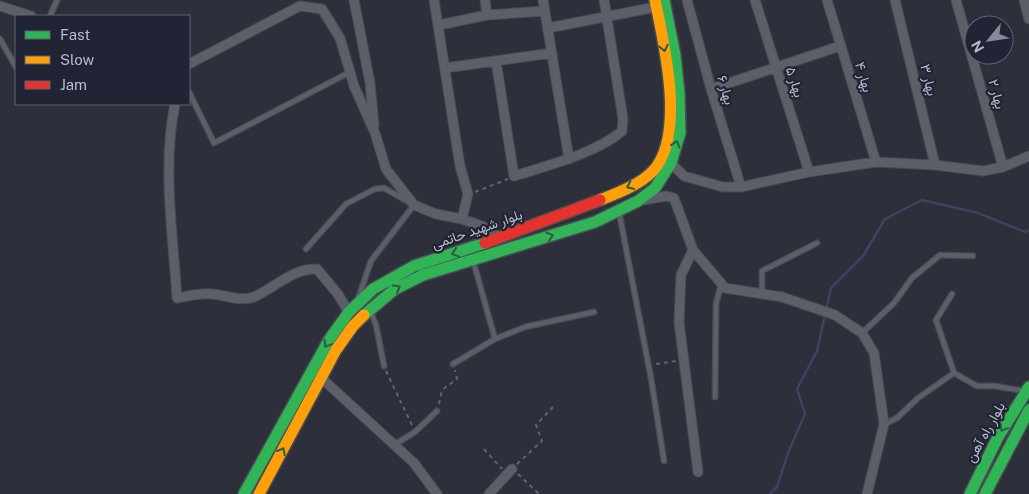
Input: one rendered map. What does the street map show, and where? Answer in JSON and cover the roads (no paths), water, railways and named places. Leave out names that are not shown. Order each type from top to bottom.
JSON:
[{"type":"main road","name":"بلوار شهید حاتمی","points":[[259,494],[316,374],[329,340],[352,308],[373,289],[414,266],[594,222],[638,201],[655,188],[671,163],[680,133],[679,93],[675,54],[658,2]]},
{"type":"main road","name":"بلوار شهید حاتمی","points":[[244,494],[316,374],[352,326],[395,289],[423,275],[473,259],[612,195],[647,177],[655,169],[662,159],[670,132],[670,94],[658,2]]},
{"type":"main road","name":"بلوار راه آهن","points":[[970,494],[998,437],[1028,389]]},
{"type":"main road","name":"بلوار راه آهن","points":[[985,494],[1029,410]]},
{"type":"street","points":[[354,0],[370,83],[375,133]]},
{"type":"street","points":[[434,0],[460,166],[468,194],[462,219]]},
{"type":"street","points":[[485,0],[488,15]]},
{"type":"street","points":[[544,0],[569,159]]},
{"type":"street","points":[[496,61],[514,176],[569,159],[614,138],[622,131],[623,119],[604,0]]},
{"type":"street","name":"بهار ۶","points":[[687,0],[711,89],[741,187]]},
{"type":"street","name":"بهار ۵","points":[[755,0],[809,172]]},
{"type":"street","name":"بهار ۴","points":[[827,0],[876,162]]},
{"type":"street","name":"بهار ۳","points":[[895,0],[935,166]]},
{"type":"street","name":"بهار ۲","points":[[956,0],[1002,167]]},
{"type":"street","points":[[1024,0],[1029,19]]},
{"type":"street","points":[[548,28],[606,18],[658,2]]},
{"type":"street","points":[[0,6],[28,15]]},
{"type":"street","points":[[190,63],[300,6],[322,9],[340,38],[354,86],[375,133],[386,168],[414,205],[436,214],[462,219],[482,226],[502,244]]},
{"type":"street","points":[[439,25],[488,15],[545,11]]},
{"type":"street","points":[[711,89],[840,46]]},
{"type":"street","points":[[445,68],[552,53]]},
{"type":"street","points":[[175,105],[171,125],[170,197],[177,298],[210,294],[241,299],[253,297],[298,272],[318,269],[337,294],[352,308]]},
{"type":"street","points":[[671,163],[684,176],[723,187],[741,187],[809,172],[876,162],[935,166],[983,172],[1002,167],[1029,156]]},
{"type":"street","points":[[638,201],[658,196],[674,198],[693,250],[725,288],[782,297],[835,315],[862,333],[874,353],[884,424],[867,494]]},
{"type":"street","points":[[693,250],[681,275],[679,322],[698,472]]},
{"type":"street","points":[[316,374],[414,463],[437,494]]},
{"type":"street","points":[[489,494],[510,471]]},
{"type":"lane","points":[[50,15],[57,0]]},
{"type":"lane","points":[[0,39],[15,65]]},
{"type":"lane","points":[[190,94],[214,143],[350,72]]},
{"type":"lane","points":[[306,249],[346,204],[375,189],[384,188],[414,205],[371,261],[352,308]]},
{"type":"lane","points":[[619,211],[664,461]]},
{"type":"lane","points":[[762,294],[762,272],[817,243]]},
{"type":"lane","points":[[862,333],[894,303],[912,278],[940,255],[973,256]]},
{"type":"lane","points":[[473,259],[495,339]]},
{"type":"lane","points":[[715,397],[716,304],[721,285]]},
{"type":"lane","points":[[952,294],[936,320],[954,373],[977,386],[1028,389]]},
{"type":"lane","points":[[370,309],[376,325],[384,366]]},
{"type":"lane","points":[[453,364],[495,339],[525,328],[594,312]]},
{"type":"lane","points":[[884,424],[897,418],[918,398],[954,373]]},
{"type":"lane","points":[[394,445],[415,432],[437,411]]},
{"type":"waterway","points":[[770,494],[777,487],[788,453],[805,414],[797,389],[817,351],[831,288],[863,256],[885,219],[922,200],[978,213],[1025,232],[1029,230]]}]
